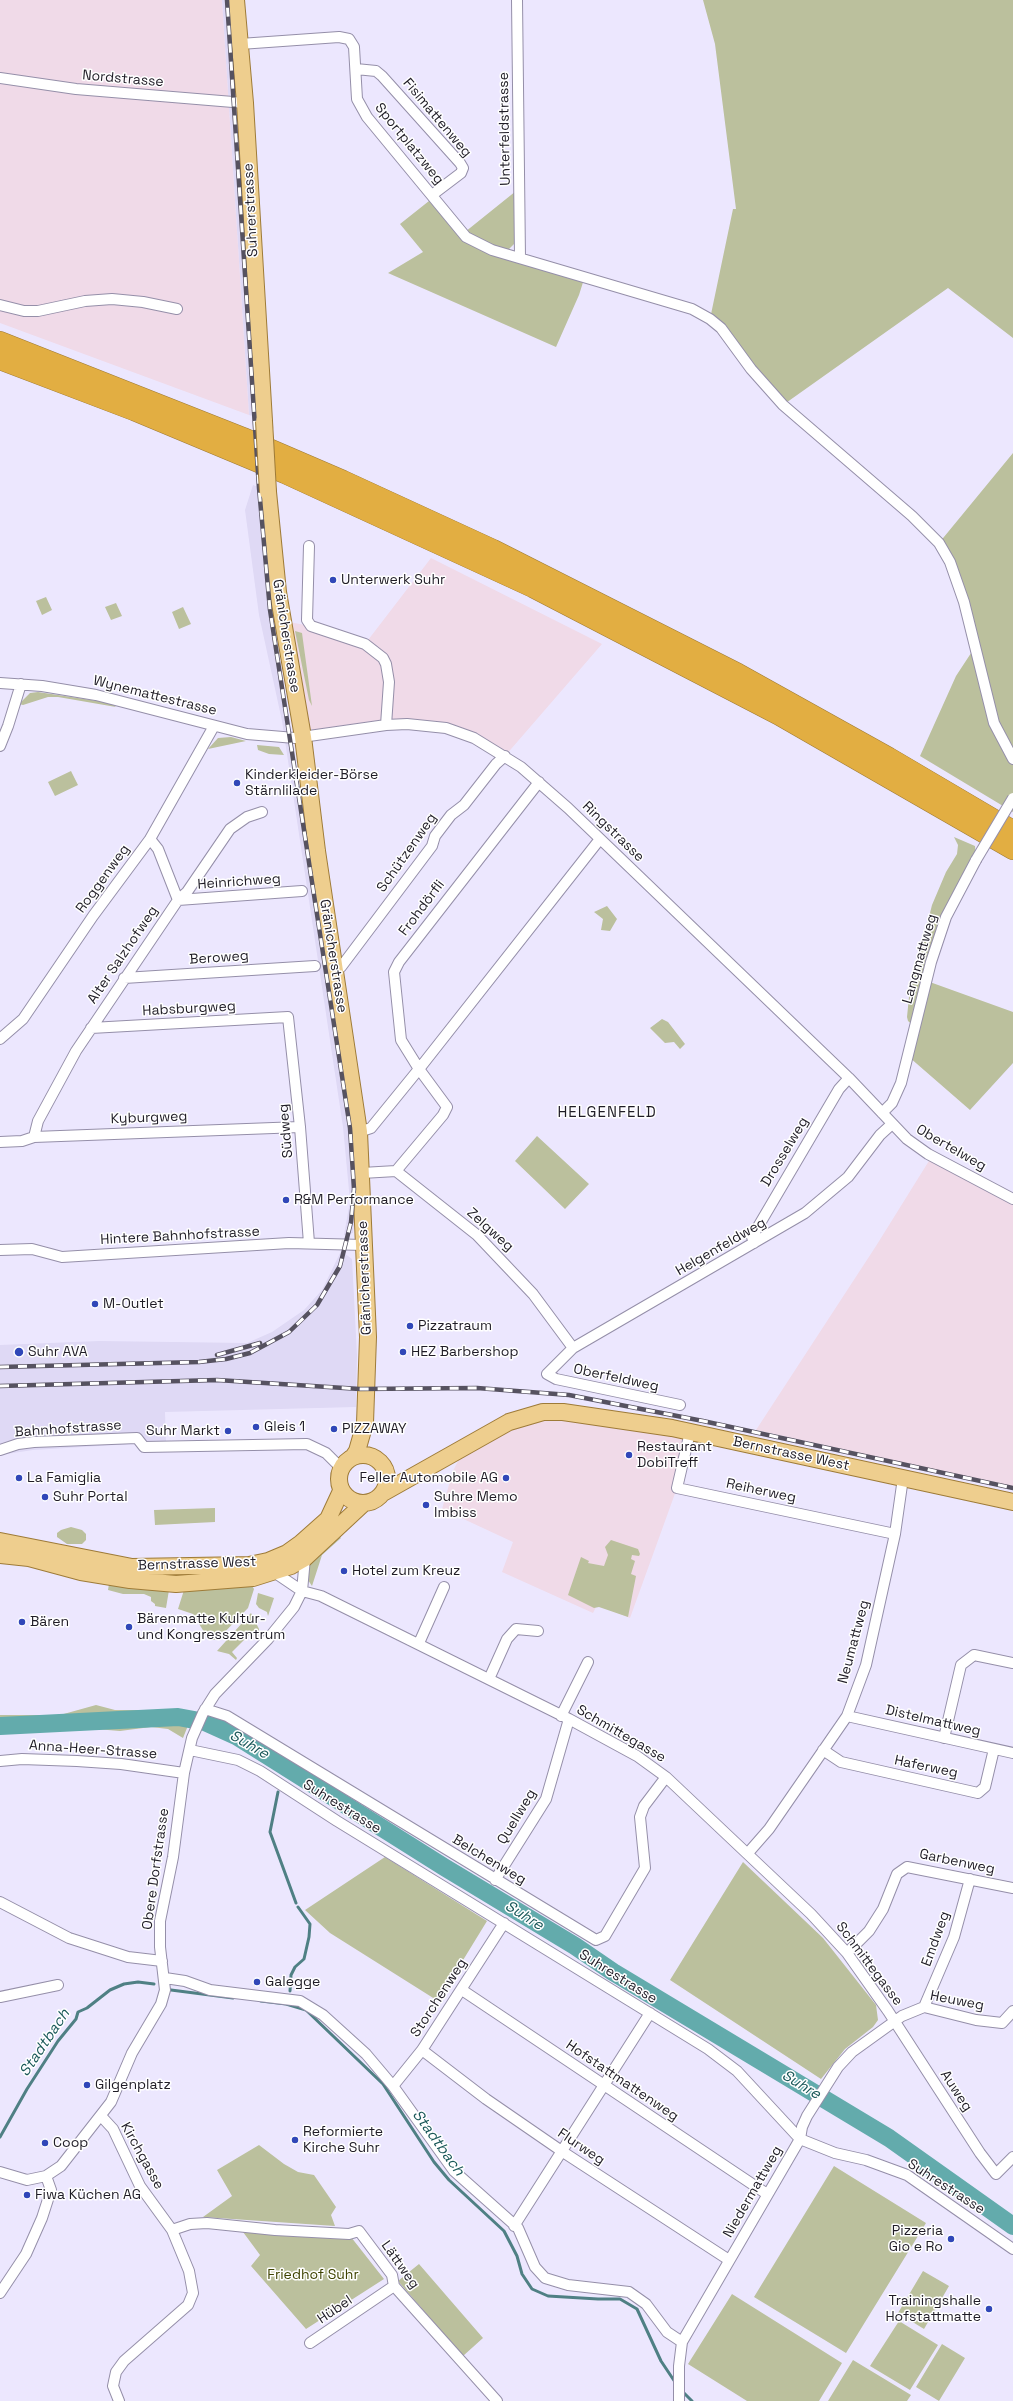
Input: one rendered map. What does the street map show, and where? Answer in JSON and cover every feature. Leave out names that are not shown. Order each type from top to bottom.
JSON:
[{"type":"highway","points":[[0,341],[142,396],[286,455],[401,506],[542,572],[781,697],[1013,830]]},
{"type":"highway","points":[[0,360],[134,411],[271,468],[519,581],[630,636],[766,708],[1013,850]]},
{"type":"main road","name":"Suhrerstrasse","points":[[236,0],[245,102],[268,492]]},
{"type":"main road","name":"Gränicherstrasse","points":[[268,492],[278,592],[303,737],[359,1132],[362,1172],[363,1245],[368,1337],[365,1423],[354,1457]]},
{"type":"main road","name":"Bernstrasse West","points":[[383,1493],[403,1483],[414,1474],[425,1470],[491,1430],[543,1412],[585,1414],[690,1432],[1013,1502]]},
{"type":"main road","name":"Gränicherstrasse","points":[[365,1423],[380,1464]]},
{"type":"main road","points":[[380,1464],[387,1478],[383,1493],[372,1502],[363,1504],[350,1500],[341,1491],[338,1481],[340,1470],[344,1463],[354,1457],[366,1455],[380,1464],[400,1473],[414,1474]]},
{"type":"main road","name":"Bernstrasse West","points":[[0,1542],[132,1567],[249,1565],[268,1561],[287,1553],[301,1543],[328,1519],[341,1491]]},
{"type":"main road","name":"Bernstrasse West","points":[[0,1555],[29,1558],[81,1572],[130,1580],[176,1584],[253,1578],[274,1572],[305,1558],[363,1504]]},
{"type":"street","name":"Unterfeldstrasse","points":[[517,0],[520,257]]},
{"type":"street","name":"Sportplatzweg","points":[[240,44],[339,37],[349,39],[354,47],[357,99],[367,117],[466,237],[492,250],[520,257],[692,309],[710,319],[721,328],[751,369],[785,407],[927,529],[943,549],[957,580],[994,723],[1013,759]]},
{"type":"street","name":"Fisimattenweg","points":[[356,69],[376,71],[382,76],[460,163],[463,168],[461,173],[432,195]]},
{"type":"street","name":"Nordstrasse","points":[[0,78],[76,89],[245,102]]},
{"type":"street","points":[[0,305],[24,311],[38,311],[85,301],[112,299],[143,302],[176,309]]},
{"type":"street","points":[[309,546],[308,620],[310,626],[365,644],[383,658],[387,668],[389,682],[386,725]]},
{"type":"street","name":"Wynemattestrasse","points":[[0,684],[21,684],[110,698],[247,734],[303,737]]},
{"type":"street","points":[[0,746],[21,684]]},
{"type":"street","name":"Ringstrasse","points":[[303,737],[386,725],[419,725],[446,728],[474,738],[506,756],[539,782],[600,839],[849,1078]]},
{"type":"street","name":"Roggenweg","points":[[0,1039],[23,1019],[93,916],[150,839],[214,726]]},
{"type":"street","name":"Schützenweg","points":[[335,970],[341,967],[432,846],[435,836],[451,815],[464,806],[496,764],[506,756]]},
{"type":"street","name":"Frohdörfli","points":[[396,1171],[443,1115],[447,1106],[401,1040],[394,972],[399,962],[539,782]]},
{"type":"street","name":"Langmattweg","points":[[882,1113],[892,1103],[901,1083],[931,962],[946,917],[976,860],[1013,798]]},
{"type":"street","name":"Alter Salzhofweg","points":[[34,1137],[38,1121],[76,1051],[178,900],[187,892],[230,829],[247,817],[262,812]]},
{"type":"street","points":[[150,839],[158,849],[178,900]]},
{"type":"street","points":[[359,1132],[371,1128],[420,1069],[600,839]]},
{"type":"street","name":"Heinrichweg","points":[[178,900],[302,891]]},
{"type":"street","name":"Beroweg","points":[[124,978],[315,966]]},
{"type":"street","name":"Habsburgweg","points":[[91,1028],[288,1018]]},
{"type":"street","name":"Südweg","points":[[288,1018],[300,1127],[309,1243]]},
{"type":"street","name":"Obertelweg","points":[[849,1078],[892,1124],[922,1150],[1013,1199]]},
{"type":"street","name":"Drosselweg","points":[[754,1243],[752,1237],[840,1089],[849,1078]]},
{"type":"street","name":"Helgenfeldweg","points":[[547,1374],[573,1348],[806,1213],[830,1194],[858,1166],[880,1134],[892,1124]]},
{"type":"street","name":"Kyburgweg","points":[[0,1142],[22,1141],[34,1137],[300,1127]]},
{"type":"street","points":[[362,1172],[396,1171]]},
{"type":"street","name":"Zelgweg","points":[[396,1171],[483,1240],[533,1294],[573,1348]]},
{"type":"street","name":"Hintere Bahnhofstrasse","points":[[0,1250],[32,1249],[62,1257],[309,1243],[363,1245]]},
{"type":"street","name":"Oberfeldweg","points":[[547,1374],[556,1379],[680,1406]]},
{"type":"street","name":"Reiherweg","points":[[690,1432],[677,1488],[895,1534]]},
{"type":"street","name":"Bahnhofstrasse","points":[[0,1450],[18,1444],[34,1442],[137,1438],[144,1447],[307,1444],[334,1460],[340,1470]]},
{"type":"street","name":"Neumattweg","points":[[748,1853],[769,1829],[847,1716],[866,1665],[895,1534],[903,1478]]},
{"type":"street","points":[[302,1591],[305,1558]]},
{"type":"street","name":"Schmittegasse","points":[[274,1572],[302,1591],[321,1596],[419,1643],[565,1717],[637,1756],[666,1776],[811,1914],[847,1953],[894,2022]]},
{"type":"street","points":[[419,1643],[444,1587]]},
{"type":"street","name":"Obere Dorfstrasse","points":[[0,2172],[27,2180],[46,2176],[61,2166],[101,2116],[110,2102],[142,2033],[161,2004],[165,1990],[165,1978],[162,1961],[160,1921],[173,1857],[184,1773],[195,1730],[204,1711],[215,1694],[282,1623],[302,1591]]},
{"type":"street","points":[[489,1679],[507,1639],[516,1629],[538,1631]]},
{"type":"street","points":[[944,1738],[961,1665],[974,1655],[1013,1663]]},
{"type":"street","name":"Quellweg","points":[[495,1880],[546,1799],[565,1717],[588,1662]]},
{"type":"street","name":"Belchenweg","points":[[204,1711],[227,1716],[596,1940],[600,1940],[604,1936],[644,1868],[640,1817],[648,1801],[666,1776]]},
{"type":"street","name":"Distelmattweg","points":[[847,1716],[1013,1753]]},
{"type":"street","name":"Haferweg","points":[[823,1750],[841,1762],[978,1793],[985,1787],[994,1749]]},
{"type":"street","name":"Suhrestrasse","points":[[190,1750],[238,1760],[260,1771],[337,1821],[708,2049],[737,2071],[800,2139],[835,2153],[866,2160],[908,2175],[1013,2249]]},
{"type":"street","name":"Anna-Heer-Strasse","points":[[0,1761],[22,1759],[70,1760],[121,1764],[184,1773]]},
{"type":"street","name":"Garbenweg","points":[[847,1953],[859,1943],[878,1918],[892,1882],[902,1870],[907,1867],[916,1867],[1013,1888]]},
{"type":"street","name":"Emdweg","points":[[924,2007],[954,1937],[970,1879]]},
{"type":"street","points":[[0,1902],[69,1938],[128,1957],[162,1961]]},
{"type":"street","name":"Storchenweg","points":[[393,2086],[422,2050],[504,1923]]},
{"type":"street","points":[[165,1978],[185,1981],[210,1990],[300,2001],[323,2015],[347,2035],[393,2086],[454,2171],[518,2228],[535,2267],[545,2278],[568,2285],[629,2292],[646,2304],[667,2332],[682,2342]]},
{"type":"street","points":[[0,1997],[58,1985]]},
{"type":"street","name":"Hofstattmattenweg","points":[[462,1990],[768,2194]]},
{"type":"street","name":"Heuweg","points":[[894,2022],[902,2016],[924,2007],[976,2020],[1002,2023],[1013,2011]]},
{"type":"street","points":[[514,2226],[563,2152],[650,2013]]},
{"type":"street","name":"Niedermattweg","points":[[679,2398],[679,2373],[682,2342],[800,2139],[802,2127],[813,2107],[838,2067],[852,2052],[894,2022]]},
{"type":"street","name":"Auweg","points":[[894,2022],[980,2153],[996,2174],[1013,2157]]},
{"type":"street","name":"Flurweg","points":[[422,2050],[486,2099],[563,2152],[729,2260]]},
{"type":"street","name":"Kirchgasse","points":[[101,2116],[112,2129],[140,2186],[172,2230],[189,2271],[193,2285],[192,2298],[182,2310],[120,2366],[113,2386],[119,2401]]},
{"type":"street","points":[[0,2293],[26,2254],[42,2218],[51,2190],[46,2176]]},
{"type":"street","name":"Lättweg","points":[[172,2230],[190,2224],[207,2223],[275,2230],[349,2234],[359,2231],[392,2275],[394,2286],[497,2401]]},
{"type":"street","name":"Hübel","points":[[310,2343],[394,2286]]},
{"type":"shaded area","points":[[0,0],[222,0],[249,415],[0,323]]},
{"type":"shaded area","points":[[222,0],[230,0],[258,418],[249,415]]},
{"type":"shaded area","points":[[253,485],[263,489],[280,660],[353,1126],[357,1195],[353,1233],[344,1235],[350,1201],[343,1127],[282,721],[259,615],[245,510]]},
{"type":"shaded area","points":[[431,558],[602,644],[505,756],[431,726],[303,737],[283,621],[311,626],[365,644]]},
{"type":"shaded area","points":[[932,1156],[1013,1199],[1013,1487],[756,1430],[876,1246]]},
{"type":"shaded area","points":[[341,1251],[352,1259],[357,1355],[356,1407],[165,1412],[166,1442],[33,1450],[0,1455],[0,1345],[99,1341],[247,1343],[272,1332],[304,1310],[322,1290]]},
{"type":"shaded area","points":[[527,1416],[690,1432],[677,1488],[630,1618],[597,1605],[593,1613],[502,1572],[513,1542],[442,1509],[453,1471],[466,1445]]},
{"type":"green space","points":[[703,0],[1013,0],[1013,338],[948,288],[783,405],[710,319],[733,209],[736,209],[715,44]]},
{"type":"green space","points":[[516,191],[515,243],[509,249],[501,249],[465,232]]},
{"type":"green space","points":[[429,201],[460,236],[585,276],[579,295],[556,347],[388,273],[423,252],[400,224]]},
{"type":"green space","points":[[1013,453],[1013,812],[920,756],[956,676],[975,647],[939,543]]},
{"type":"green space","points":[[46,597],[52,610],[42,615],[36,601]]},
{"type":"green space","points":[[116,603],[122,616],[111,620],[105,607]]},
{"type":"green space","points":[[183,607],[191,624],[179,629],[172,612]]},
{"type":"green space","points":[[295,631],[302,633],[312,706],[309,700]]},
{"type":"green space","points":[[38,692],[111,703],[116,707],[58,697],[48,697],[23,705],[19,704],[30,693]]},
{"type":"green space","points":[[231,737],[246,741],[208,749],[218,738]]},
{"type":"green space","points":[[257,745],[279,747],[284,755],[269,754],[258,750]]},
{"type":"green space","points":[[71,771],[78,785],[55,796],[48,782]]},
{"type":"green space","points":[[954,837],[975,846],[976,860],[958,890],[927,981],[1013,1012],[1013,1063],[970,1110],[909,1057],[915,1027],[908,1021],[907,1017],[909,997],[932,905],[946,872],[957,854],[958,845]]},
{"type":"green space","points":[[607,906],[617,919],[610,931],[601,930],[603,919],[594,912]]},
{"type":"green space","points":[[662,1019],[668,1022],[685,1044],[680,1049],[674,1042],[665,1043],[650,1028]]},
{"type":"green space","points":[[537,1136],[589,1184],[565,1209],[515,1161]]},
{"type":"green space","points":[[215,1508],[215,1522],[155,1525],[154,1510]]},
{"type":"green space","points":[[71,1527],[82,1530],[86,1534],[86,1540],[82,1544],[67,1544],[57,1537],[57,1533],[61,1530]]},
{"type":"green space","points":[[340,1537],[341,1538],[322,1555],[312,1586],[308,1580],[308,1564]]},
{"type":"green space","points":[[611,1540],[638,1549],[640,1554],[639,1556],[632,1555],[631,1559],[635,1561],[631,1574],[636,1576],[628,1617],[599,1607],[594,1608],[568,1595],[581,1557],[589,1561],[588,1563],[604,1566],[608,1555],[605,1547]]},
{"type":"green space","points":[[109,1584],[169,1590],[166,1608],[155,1606],[155,1604],[151,1601],[151,1597],[144,1594],[123,1594],[108,1590]]},
{"type":"green space","points":[[252,1586],[254,1589],[248,1608],[220,1637],[214,1640],[209,1640],[193,1614],[178,1609],[184,1590]]},
{"type":"green space","points":[[258,1593],[274,1598],[268,1616],[267,1612],[259,1608],[256,1604]]},
{"type":"green space","points":[[251,1613],[259,1629],[258,1637],[252,1632],[232,1652],[237,1658],[236,1660],[229,1654],[217,1651]]},
{"type":"green space","points":[[96,1705],[115,1710],[179,1710],[193,1713],[183,1738],[168,1729],[151,1727],[120,1731],[83,1728],[52,1731],[0,1731],[0,1715],[60,1715]]},
{"type":"green space","points":[[385,1857],[487,1921],[438,2001],[330,1933],[305,1910]]},
{"type":"green space","points":[[743,1862],[823,1938],[876,2005],[878,2020],[873,2027],[845,2049],[821,2079],[670,1980]]},
{"type":"green space","name":"Friedhof Suhr","points":[[259,2145],[284,2164],[298,2172],[314,2175],[336,2207],[331,2215],[335,2226],[203,2217],[232,2196],[217,2170]]},
{"type":"green space","points":[[834,2166],[926,2223],[846,2353],[754,2297]]},
{"type":"green space","name":"Friedhof Suhr","points":[[243,2232],[351,2237],[384,2279],[306,2329],[251,2266],[260,2255]]},
{"type":"green space","points":[[419,2264],[483,2338],[463,2356],[398,2281]]},
{"type":"green space","points":[[923,2271],[949,2286],[924,2329],[898,2313]]},
{"type":"green space","points":[[732,2294],[842,2363],[819,2401],[747,2401],[688,2364]]},
{"type":"green space","points":[[899,2321],[938,2345],[910,2390],[870,2366]]},
{"type":"green space","points":[[942,2344],[965,2358],[939,2401],[916,2387]]},
{"type":"green space","points":[[853,2360],[911,2395],[907,2401],[828,2401]]},
{"type":"waterway","name":"Suhre","points":[[0,1726],[178,1717],[205,1722],[236,1736],[444,1867],[575,1946],[613,1972],[889,2138],[1013,2226]]},
{"type":"waterway","points":[[278,1792],[270,1832],[296,1903]]},
{"type":"waterway","points":[[290,1991],[291,1975],[295,1967],[304,1959],[309,1937],[310,1924],[298,1907]]},
{"type":"waterway","name":"Stadtbach","points":[[0,2137],[27,2089],[58,2041],[76,2019],[78,2012],[87,2008],[110,1990],[124,1984],[138,1982],[154,1984]]},
{"type":"waterway","name":"Stadtbach","points":[[171,1990],[233,1998]]},
{"type":"waterway","name":"Stadtbach","points":[[261,2001],[286,2004],[306,2010],[383,2084],[434,2162],[449,2180],[504,2231],[517,2256],[522,2274],[532,2289],[548,2296],[620,2299],[637,2309],[661,2361],[675,2382]]},
{"type":"waterway","name":"Stadtbach","points":[[682,2391],[692,2401]]},
{"type":"railway","points":[[0,1367],[199,1362],[226,1359],[250,1353],[289,1332],[317,1305],[340,1266],[351,1222],[354,1189],[350,1128],[270,610],[259,488],[227,0]]},
{"type":"railway","points":[[217,1355],[260,1343]]},
{"type":"railway","points":[[0,1386],[217,1380],[360,1389],[477,1388],[569,1395],[703,1421],[1013,1488]]},
{"type":"place","name":"Unterwerk Suhr","points":[[333,580]]},
{"type":"place","name":"Kinderkleider-Börse Stärnlilade","points":[[237,783]]},
{"type":"place","name":"R&M Performance","points":[[286,1200]]},
{"type":"place","name":"M-Outlet","points":[[95,1304]]},
{"type":"place","name":"Pizzatraum","points":[[410,1326]]},
{"type":"place","name":"Suhr AVA","points":[[19,1352]]},
{"type":"place","name":"HEZ Barbershop","points":[[403,1352]]},
{"type":"place","name":"Gleis 1","points":[[256,1427]]},
{"type":"place","name":"PIZZAWAY","points":[[334,1429]]},
{"type":"place","name":"Suhr Markt","points":[[228,1431]]},
{"type":"place","name":"Restaurant DobiTreff","points":[[629,1455]]},
{"type":"place","name":"La Famiglia","points":[[19,1478]]},
{"type":"place","name":"Feller Automobile AG","points":[[506,1478]]},
{"type":"place","name":"Suhr Portal","points":[[45,1497]]},
{"type":"place","name":"Suhre Memo Imbiss","points":[[426,1505]]},
{"type":"place","name":"Hotel zum Kreuz","points":[[344,1571]]},
{"type":"place","name":"Bären","points":[[22,1622]]},
{"type":"place","name":"Bärenmatte Kultur- und Kongresszentrum","points":[[129,1627]]},
{"type":"place","name":"Galegge","points":[[257,1982]]},
{"type":"place","name":"Gilgenplatz","points":[[87,2085]]},
{"type":"place","name":"Reformierte Kirche Suhr","points":[[295,2140]]},
{"type":"place","name":"Coop","points":[[45,2143]]},
{"type":"place","name":"Fiwa Küchen AG","points":[[27,2195]]},
{"type":"place","name":"Pizzeria Gio e Ro","points":[[951,2239]]},
{"type":"place","name":"Trainingshalle Hofstattmatte","points":[[989,2309]]},
{"type":"district","name":"HELGENFELD","points":[[607,1113]]}]
